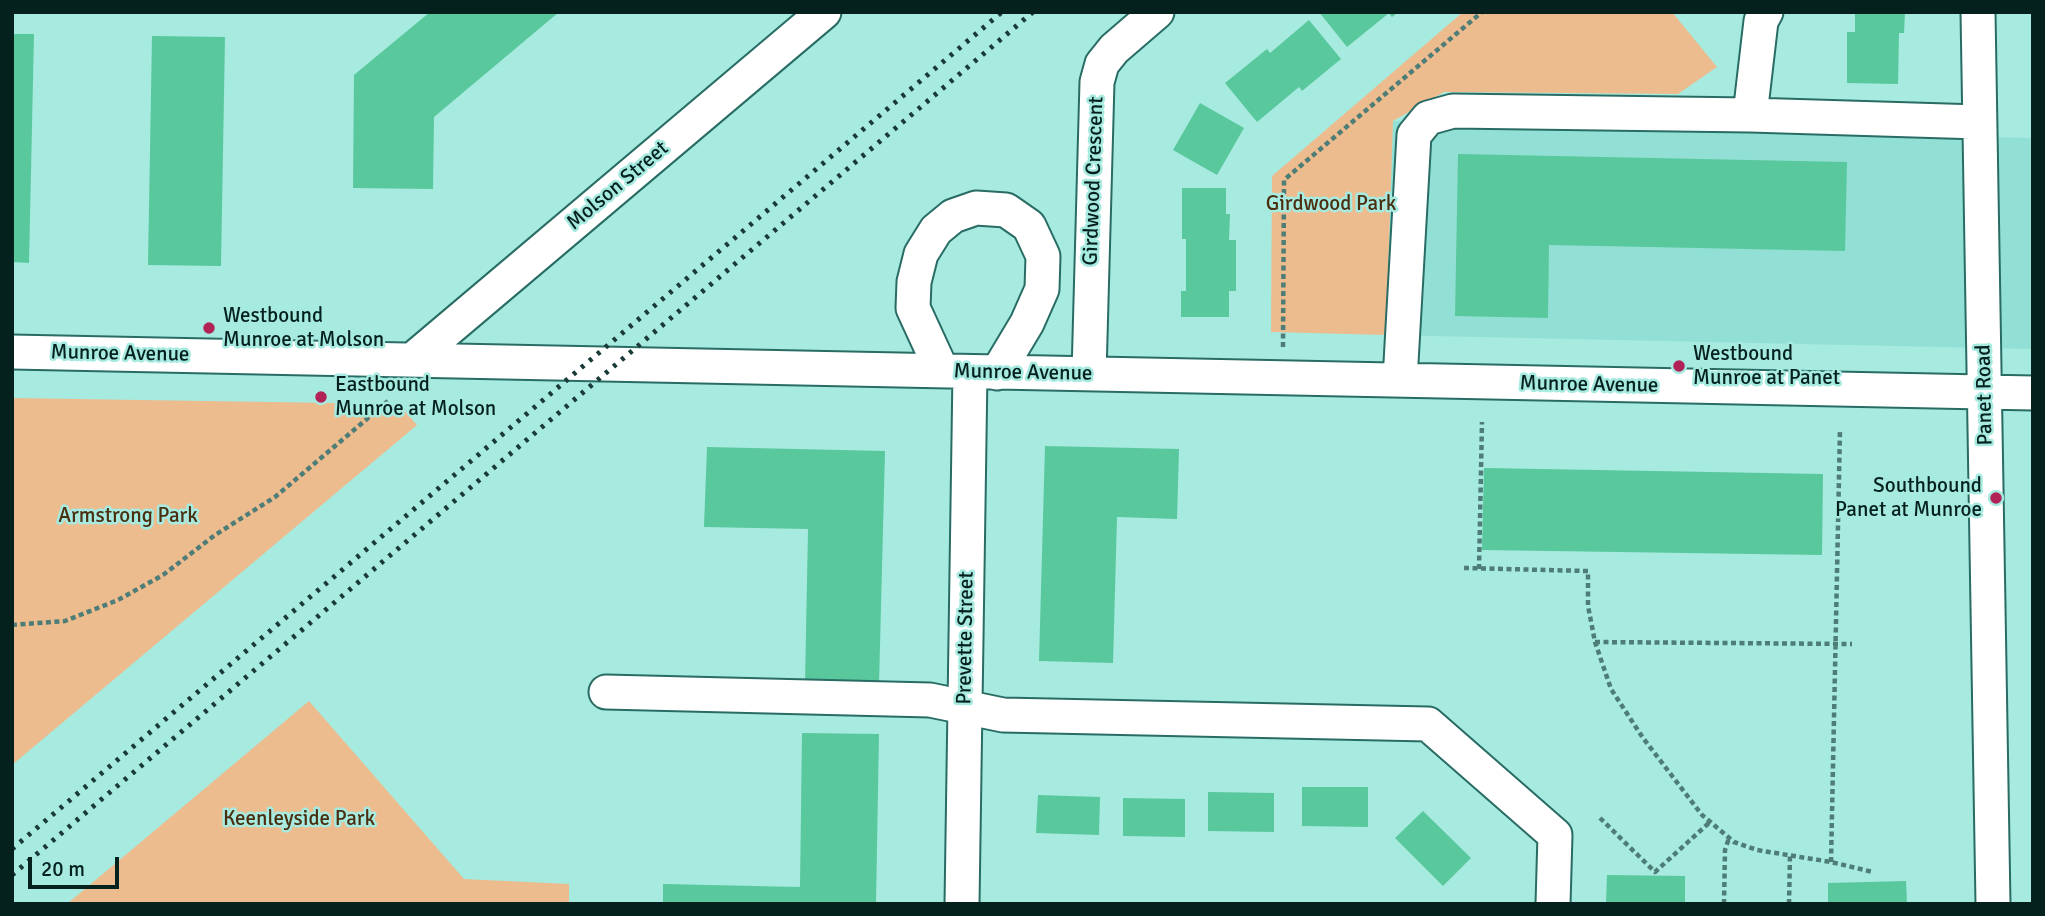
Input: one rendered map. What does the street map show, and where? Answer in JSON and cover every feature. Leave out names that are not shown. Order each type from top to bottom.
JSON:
[{"type":"street","name":"Molson Street","points":[[412,360],[824,12]]},
{"type":"street","name":"Girdwood Crescent","points":[[1089,374],[1097,82],[1102,64],[1114,49],[1157,12]]},
{"type":"street","points":[[1750,115],[1761,21],[1766,12]]},
{"type":"street","name":"Panet Road","points":[[1978,12],[1993,904]]},
{"type":"street","points":[[1400,380],[1414,135],[1428,118],[1453,111],[1750,115],[1979,122]]},
{"type":"street","points":[[976,208],[1006,210],[1029,226],[1043,256],[1042,289],[1027,323],[970,372],[913,307],[914,282],[921,254],[936,230],[953,216],[976,208]]},
{"type":"street","name":"Munroe Avenue","points":[[12,352],[2033,393]]},
{"type":"street","name":"Prevette Street","points":[[962,904],[970,372]]},
{"type":"street","points":[[606,692],[930,700],[1003,715],[1428,724],[1555,835],[1553,904]]},
{"type":"path","points":[[1283,378],[1284,180],[1482,12]]},
{"type":"path","points":[[12,625],[65,621],[118,600],[163,575],[215,535],[275,497],[388,401]]},
{"type":"path","points":[[1479,569],[1482,422]]},
{"type":"path","points":[[1831,862],[1840,429]]},
{"type":"path","points":[[1464,568],[1588,571],[1588,606],[1595,642],[1611,689],[1643,738],[1702,815],[1734,842],[1757,850],[1873,872]]},
{"type":"path","points":[[1595,642],[1852,644]]},
{"type":"path","points":[[1600,818],[1656,872],[1710,822]]},
{"type":"path","points":[[1724,904],[1725,850],[1729,838]]},
{"type":"path","points":[[1789,904],[1790,855]]},
{"type":"shaded area","points":[[1393,121],[2033,138],[2033,349],[1386,335]]},
{"type":"green space","name":"Girdwood Park","points":[[1463,12],[1672,12],[1717,67],[1678,94],[1444,92],[1393,121],[1386,335],[1271,332],[1272,176]]},
{"type":"green space","name":"Armstrong Park","points":[[12,398],[399,404],[417,425],[12,765]]},
{"type":"green space","name":"Keenleyside Park","points":[[309,701],[464,879],[569,884],[569,904],[67,904]]},
{"type":"building","points":[[430,12],[559,12],[434,117],[433,189],[353,188],[354,75]]},
{"type":"building","points":[[1319,12],[1398,12],[1392,17],[1389,13],[1347,47]]},
{"type":"building","points":[[1855,12],[1905,12],[1904,33],[1899,33],[1898,84],[1847,83],[1847,32],[1855,32]]},
{"type":"building","points":[[1309,20],[1341,59],[1302,91],[1299,87],[1257,122],[1225,83],[1267,49],[1270,53]]},
{"type":"building","points":[[12,34],[34,34],[29,263],[12,262]]},
{"type":"building","points":[[152,36],[225,37],[221,266],[148,265]]},
{"type":"building","points":[[1200,103],[1244,128],[1217,175],[1173,150]]},
{"type":"building","points":[[1458,154],[1847,162],[1845,251],[1549,245],[1548,318],[1455,316]]},
{"type":"building","points":[[1182,188],[1226,188],[1226,214],[1230,214],[1229,240],[1236,240],[1236,291],[1229,291],[1229,317],[1181,317],[1181,291],[1186,291]]},
{"type":"building","points":[[1045,446],[1179,449],[1177,519],[1117,517],[1113,663],[1039,661]]},
{"type":"building","points":[[707,447],[885,451],[879,684],[805,683],[808,529],[704,527]]},
{"type":"building","points":[[1484,468],[1823,474],[1822,555],[1482,550]]},
{"type":"building","points":[[802,733],[879,734],[876,904],[663,904],[663,884],[800,887]]},
{"type":"building","points":[[1302,787],[1368,787],[1368,827],[1302,826]]},
{"type":"building","points":[[1208,792],[1274,793],[1274,832],[1208,831]]},
{"type":"building","points":[[1038,795],[1100,797],[1099,835],[1036,833]]},
{"type":"building","points":[[1123,798],[1185,799],[1185,837],[1123,836]]},
{"type":"building","points":[[1423,811],[1471,858],[1443,886],[1395,838]]},
{"type":"building","points":[[1607,875],[1685,876],[1685,904],[1606,904]]},
{"type":"building","points":[[1906,881],[1907,904],[1828,904],[1828,883]]},
{"type":"railway","points":[[12,849],[1002,12]]},
{"type":"railway","points":[[12,875],[1033,12]]},
{"type":"place","name":"Westbound Munroe at Molson","points":[[209,328]]},
{"type":"place","name":"Westbound Munroe at Panet","points":[[1679,366]]},
{"type":"place","name":"Eastbound Munroe at Molson","points":[[321,397]]},
{"type":"place","name":"Southbound Panet at Munroe","points":[[1996,498]]}]
